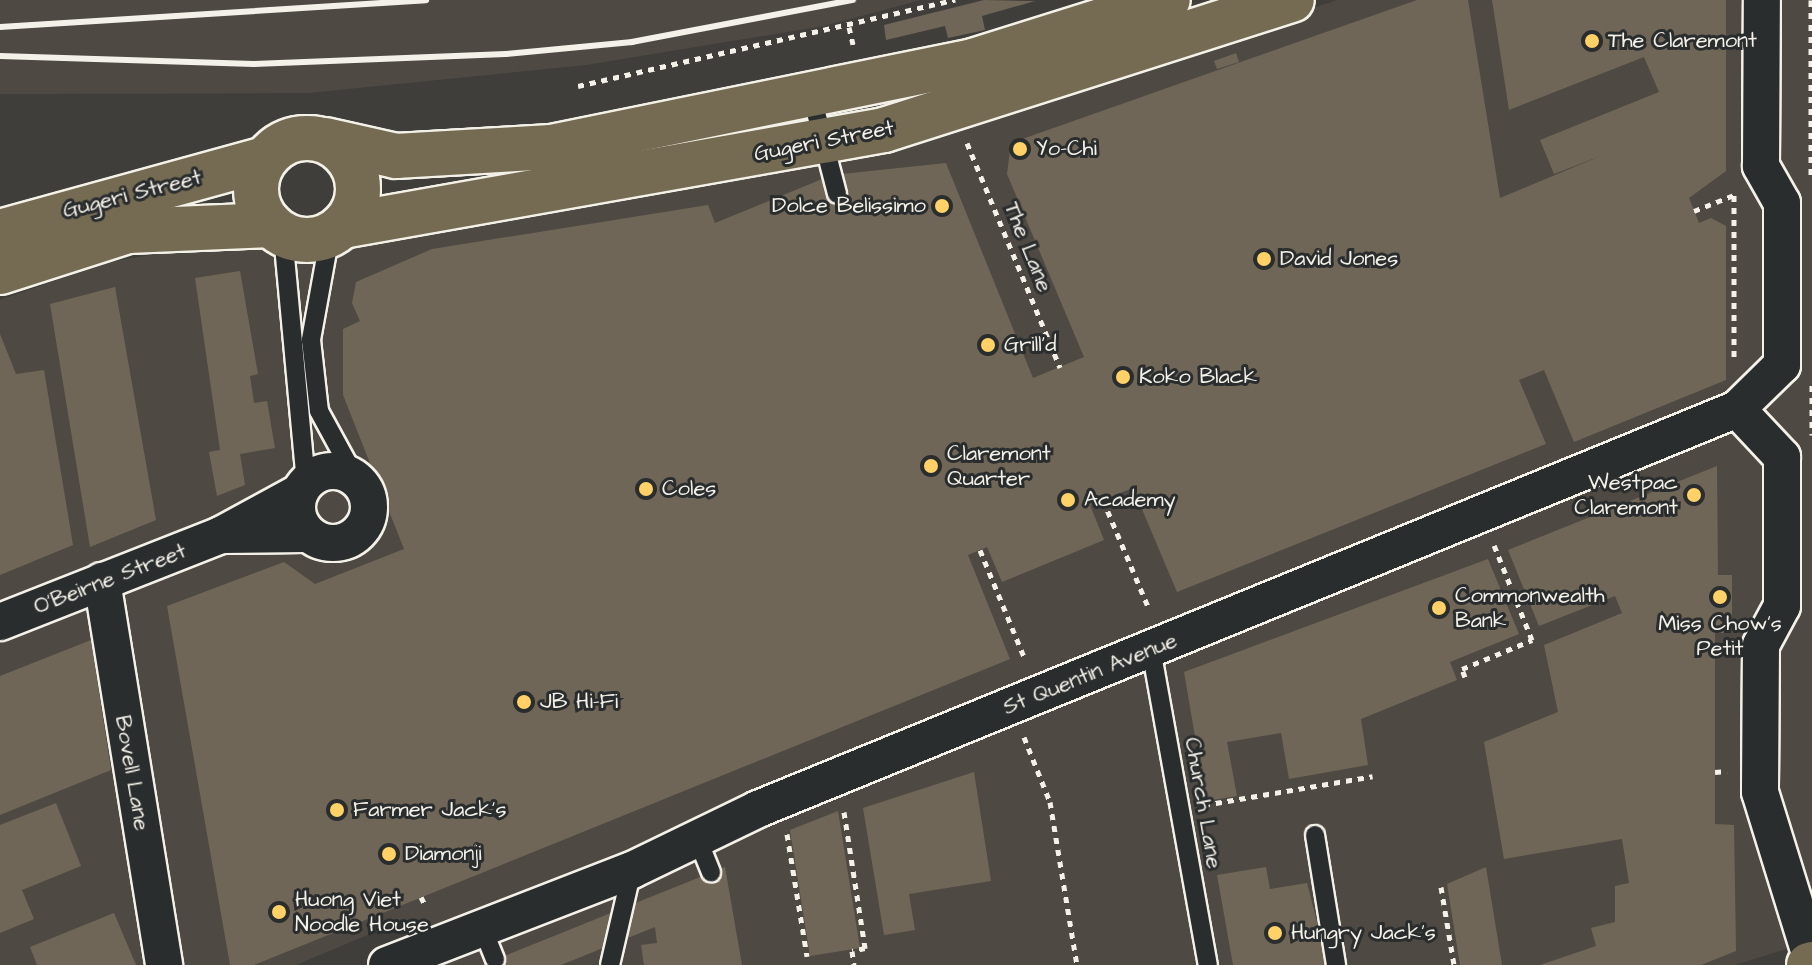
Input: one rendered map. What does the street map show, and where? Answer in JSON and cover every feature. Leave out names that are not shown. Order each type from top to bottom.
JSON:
[{"type":"main road","name":"Gugeri Street","points":[[325,140],[396,156],[464,155],[551,147],[812,97],[973,61],[1168,0]]},
{"type":"main road","name":"Gugeri Street","points":[[336,230],[823,143],[1035,87],[1292,0]]},
{"type":"main road","points":[[292,139],[325,140],[352,163],[358,180],[358,197],[336,230],[277,230],[256,200],[265,159],[292,139]]},
{"type":"main road","name":"Gugeri Street","points":[[0,232],[265,159]]},
{"type":"main road","name":"Gugeri Street","points":[[0,272],[128,231],[277,230]]},
{"type":"street","name":"St Quentin Avenue","points":[[387,965],[489,943],[632,870],[704,856],[1151,649],[1737,409],[1782,365],[1782,203],[1761,166],[1762,0]]},
{"type":"street","points":[[1737,409],[1782,457],[1782,606],[1761,645],[1760,792],[1811,963]]},
{"type":"street","points":[[334,471],[356,479],[369,498],[360,531],[340,543],[307,534],[296,513],[303,487],[334,471]]},
{"type":"street","name":"O'Beirne Street","points":[[0,622],[221,535],[303,487]]},
{"type":"street","name":"O'Beirne Street","points":[[221,535],[307,534]]},
{"type":"street","name":"Bovell Lane","points":[[102,581],[164,965]]},
{"type":"lane","points":[[812,97],[837,194]]},
{"type":"lane","points":[[277,230],[303,487]]},
{"type":"lane","points":[[336,230],[311,340],[319,411],[356,479]]},
{"type":"lane","name":"Church Lane","points":[[1151,649],[1208,965]]},
{"type":"lane","points":[[1315,835],[1336,965]]},
{"type":"lane","points":[[610,965],[632,870]]},
{"type":"path","points":[[578,86],[955,0]]},
{"type":"path","name":"The Lane","points":[[966,139],[1060,367]]},
{"type":"path","points":[[1694,211],[1734,192],[1734,373]]},
{"type":"path","points":[[1103,500],[1149,609]]},
{"type":"path","points":[[1465,677],[1462,669],[1532,640],[1492,541]]},
{"type":"path","points":[[980,550],[1025,659]]},
{"type":"path","points":[[1022,732],[1050,802],[1077,965]]},
{"type":"path","points":[[1200,790],[1202,805],[1373,776]]},
{"type":"path","points":[[842,803],[865,948],[852,951],[854,965]]},
{"type":"path","points":[[786,825],[807,956]]},
{"type":"path","points":[[1441,887],[1454,965]]},
{"type":"shaded area","points":[[0,0],[921,0],[824,26],[586,65],[308,93],[0,94]]},
{"type":"shaded area","points":[[1337,0],[1812,0],[1812,941],[1735,965],[411,965],[403,920],[296,965],[0,965],[0,300],[109,262],[174,251],[773,174],[1000,114]]},
{"type":"building","points":[[984,0],[1035,1],[982,16],[985,30],[948,38],[945,26],[886,40],[884,25]]},
{"type":"building","name":"Claremont Quarter","points":[[1417,0],[1468,0],[1500,198],[1603,155],[1554,174],[1540,140],[1659,92],[1644,57],[1509,110],[1492,0],[1726,0],[1726,171],[1689,198],[1699,223],[1711,218],[1726,226],[1726,380],[1574,442],[1544,370],[1519,380],[1546,444],[1177,592],[1133,488],[1090,505],[1104,540],[1002,582],[987,547],[968,555],[1010,659],[254,965],[230,965],[167,606],[284,562],[315,584],[404,549],[343,395],[343,329],[360,321],[352,303],[356,282],[432,249],[708,205],[715,223],[832,175],[946,163],[1033,378],[1084,357],[1007,174],[1011,143]]},
{"type":"building","points":[[1236,53],[1239,62],[1217,69],[1214,61]]},
{"type":"building","points":[[240,271],[258,374],[250,376],[254,403],[267,401],[275,448],[240,454],[245,485],[217,496],[209,452],[220,450],[195,278]]},
{"type":"building","points":[[115,287],[156,520],[90,547],[50,304]]},
{"type":"building","points":[[0,334],[16,374],[44,370],[73,545],[0,575]]},
{"type":"building","points":[[1717,466],[1718,575],[1732,575],[1732,633],[1715,633],[1715,824],[1734,825],[1736,951],[1701,965],[1540,965],[1596,946],[1591,928],[1615,922],[1615,886],[1629,883],[1622,839],[1504,859],[1484,742],[1558,712],[1544,645],[1622,613],[1615,596],[1539,626],[1508,550]]},
{"type":"building","points":[[1488,559],[1519,634],[1450,662],[1457,680],[1361,719],[1368,765],[1289,779],[1281,733],[1227,742],[1237,796],[1206,801],[1184,672]]},
{"type":"building","points":[[91,640],[111,770],[0,815],[0,676]]},
{"type":"building","points":[[974,772],[991,881],[909,894],[915,930],[884,935],[863,808]]},
{"type":"building","points":[[56,803],[81,866],[22,890],[34,919],[0,933],[0,825]]},
{"type":"building","points":[[838,811],[860,948],[810,956],[790,830]]},
{"type":"building","points":[[725,867],[742,965],[644,965],[641,945],[657,943],[655,927],[561,965],[482,965]]},
{"type":"building","name":"Hungry Jack's","points":[[1266,867],[1270,889],[1307,883],[1328,965],[1233,965],[1217,875]]},
{"type":"building","points":[[1486,867],[1502,965],[1460,965],[1447,884]]},
{"type":"building","points":[[114,913],[136,965],[37,965],[30,947]]},
{"type":"railway","points":[[0,27],[426,0]]},
{"type":"railway","points":[[0,56],[254,64],[506,54],[632,42],[853,0]]},
{"type":"place","name":"The Claremont","points":[[1592,41]]},
{"type":"place","name":"Yo-Chi","points":[[1020,149]]},
{"type":"place","name":"Dolce Belissimo","points":[[942,206]]},
{"type":"place","name":"David Jones","points":[[1264,259]]},
{"type":"place","name":"Grill'd","points":[[988,345]]},
{"type":"place","name":"Koko Black","points":[[1123,377]]},
{"type":"place","name":"Claremont Quarter","points":[[931,466]]},
{"type":"place","name":"Coles","points":[[646,489]]},
{"type":"place","name":"Westpac Claremont","points":[[1694,495]]},
{"type":"place","name":"Academy","points":[[1068,500]]},
{"type":"place","name":"Miss Chow’s Petit","points":[[1720,597]]},
{"type":"place","name":"Commonwealth Bank","points":[[1439,608]]},
{"type":"place","name":"JB Hi-Fi","points":[[524,702]]},
{"type":"place","name":"Farmer Jack's","points":[[337,810]]},
{"type":"place","name":"Diamonji","points":[[389,854]]},
{"type":"place","name":"Huong Viet Noodle House","points":[[279,912]]},
{"type":"place","name":"Hungry Jack's","points":[[1275,933]]}]
